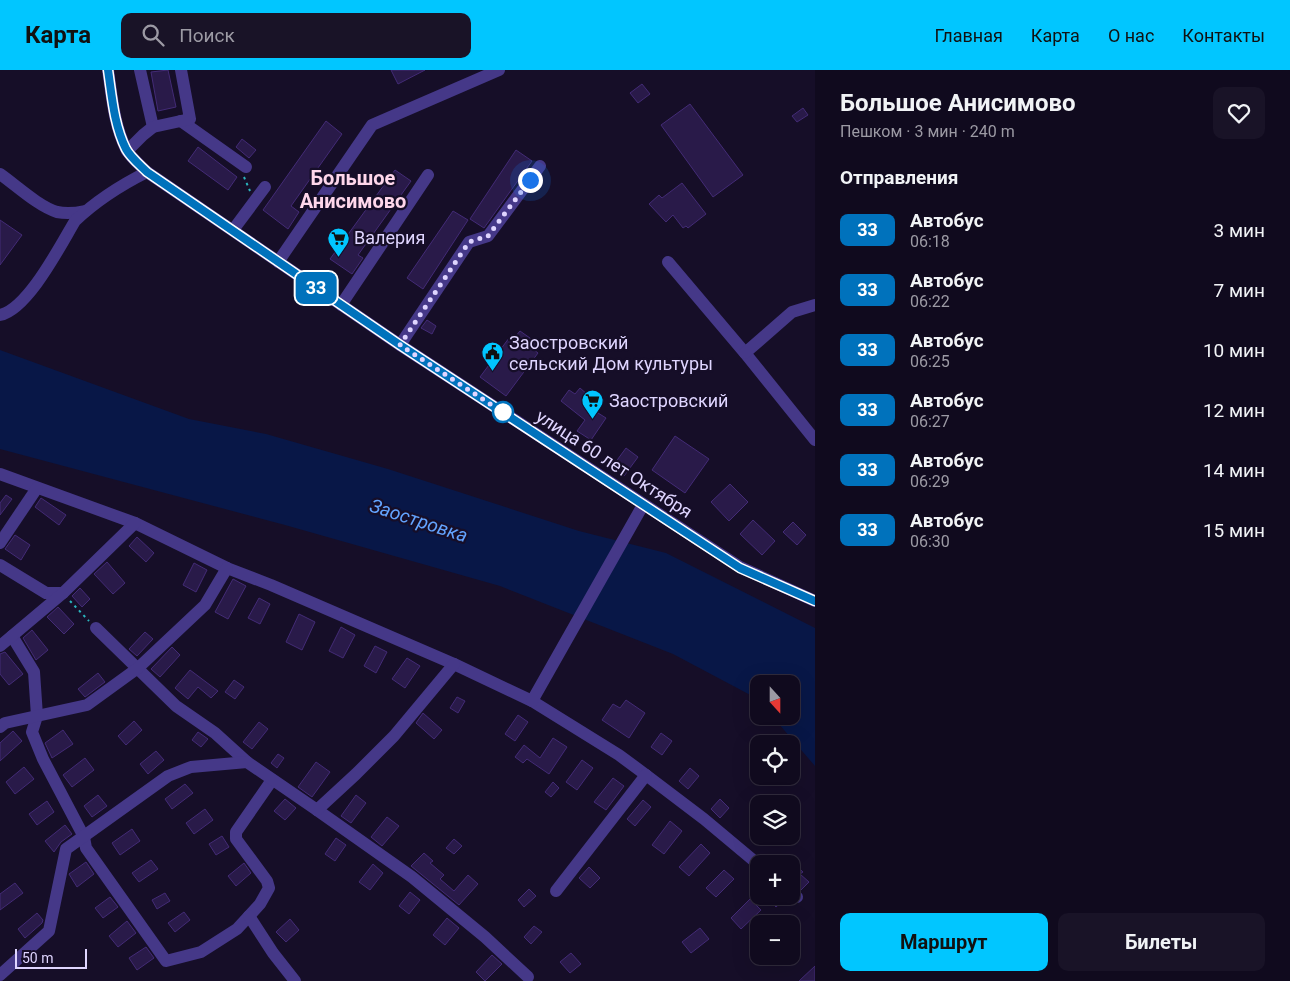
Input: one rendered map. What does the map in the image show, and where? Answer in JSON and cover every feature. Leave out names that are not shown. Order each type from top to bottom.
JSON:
[{"type":"street","name":"улица 60 лет Октября","points":[[108,70],[114,112],[127,151],[147,172],[400,345],[740,568],[815,601]]},
{"type":"street","points":[[140,70],[153,127]]},
{"type":"street","points":[[127,151],[153,127],[190,118],[181,70]]},
{"type":"street","points":[[278,262],[372,125],[499,70]]},
{"type":"street","points":[[181,121],[246,167]]},
{"type":"street","points":[[400,345],[469,242],[488,236],[540,166]]},
{"type":"street","points":[[0,315],[8,314],[25,299],[75,221],[85,211],[147,172]]},
{"type":"street","points":[[0,174],[46,207],[56,211],[71,213],[85,211]]},
{"type":"street","points":[[341,305],[428,176]]},
{"type":"street","points":[[233,230],[265,187]]},
{"type":"street","points":[[668,262],[815,440]]},
{"type":"street","points":[[745,353],[792,312],[815,305]]},
{"type":"street","points":[[0,474],[135,523],[227,568],[454,664],[532,701],[618,755],[646,775],[704,819],[750,857]]},
{"type":"street","points":[[0,544],[37,488]]},
{"type":"street","points":[[532,701],[643,505]]},
{"type":"street","points":[[0,646],[62,593],[135,523]]},
{"type":"street","points":[[0,565],[46,593],[62,593]]},
{"type":"street","points":[[0,727],[5,723],[87,705],[138,668],[205,605],[227,568]]},
{"type":"street","points":[[96,628],[176,706],[214,733],[247,762],[412,877],[485,937],[528,977]]},
{"type":"street","points":[[12,636],[34,672],[37,716],[32,732],[43,760],[84,837],[86,848],[166,962],[201,952],[237,929],[260,904],[269,888],[267,881],[236,839],[236,832],[272,780]]},
{"type":"street","points":[[317,810],[394,736],[454,664]]},
{"type":"street","points":[[0,975],[49,931],[66,849],[168,776],[191,767],[247,762]]},
{"type":"street","points":[[556,891],[646,775]]},
{"type":"street","points":[[249,916],[273,953],[295,981]]},
{"type":"path","points":[[62,593],[96,628]]},
{"type":"water","name":"Заостровка","points":[[0,350],[189,419],[266,434],[388,469],[579,531],[666,553],[815,628],[815,766],[800,749],[800,735],[788,735],[780,725],[800,725],[800,675],[750,675],[750,695],[673,654],[500,586],[285,525],[0,449]]},
{"type":"building","points":[[168,70],[176,107],[158,111],[151,72]]},
{"type":"building","points":[[391,70],[425,70],[398,84]]},
{"type":"building","points":[[642,84],[650,94],[638,103],[630,93]]},
{"type":"building","points":[[690,104],[743,175],[713,197],[661,125]]},
{"type":"building","points":[[803,108],[808,115],[797,122],[792,116]]},
{"type":"building","points":[[326,121],[342,134],[291,206],[299,212],[288,229],[263,210]]},
{"type":"building","points":[[242,139],[256,150],[249,158],[236,147]]},
{"type":"building","points":[[198,147],[237,177],[228,190],[188,161]]},
{"type":"building","points":[[516,150],[532,161],[484,228],[470,219]]},
{"type":"building","points":[[395,170],[411,181],[358,255],[363,258],[352,274],[330,259]]},
{"type":"building","points":[[682,183],[706,214],[688,228],[686,226],[683,228],[673,215],[666,222],[649,204],[659,195],[662,198]]},
{"type":"building","points":[[453,211],[468,220],[423,289],[407,278]]},
{"type":"building","points":[[0,220],[22,235],[0,265]]},
{"type":"building","points":[[427,320],[436,326],[432,334],[421,328]]},
{"type":"building","points":[[520,331],[537,343],[533,349],[538,353],[506,396],[480,377],[512,334],[515,337]]},
{"type":"building","points":[[580,388],[588,395],[582,403],[606,418],[591,440],[577,431],[585,420],[561,401],[569,390],[575,394]]},
{"type":"building","points":[[675,436],[709,459],[685,493],[652,470]]},
{"type":"building","points":[[626,448],[638,457],[624,476],[612,467]]},
{"type":"building","points":[[730,484],[748,502],[729,521],[711,502]]},
{"type":"building","points":[[6,495],[12,499],[0,515],[0,503]]},
{"type":"building","points":[[41,498],[66,515],[59,525],[35,507]]},
{"type":"building","points":[[753,520],[775,541],[762,555],[740,534]]},
{"type":"building","points":[[793,522],[806,535],[797,545],[783,532]]},
{"type":"building","points":[[15,535],[30,545],[21,560],[5,549]]},
{"type":"building","points":[[137,537],[154,553],[146,562],[129,546]]},
{"type":"building","points":[[107,562],[125,583],[113,594],[94,574]]},
{"type":"building","points":[[194,563],[207,570],[196,592],[183,585]]},
{"type":"building","points":[[233,579],[246,586],[228,619],[215,612]]},
{"type":"building","points":[[80,588],[90,599],[82,607],[72,596]]},
{"type":"building","points":[[259,598],[270,604],[260,624],[248,618]]},
{"type":"building","points":[[58,607],[74,624],[64,634],[47,617]]},
{"type":"building","points":[[299,614],[315,622],[302,650],[286,642]]},
{"type":"building","points":[[341,627],[355,635],[343,658],[329,651]]},
{"type":"building","points":[[32,630],[48,650],[36,660],[23,638]]},
{"type":"building","points":[[145,632],[153,639],[137,656],[129,649]]},
{"type":"building","points":[[375,646],[387,652],[376,673],[364,666]]},
{"type":"building","points":[[172,647],[180,655],[160,677],[151,669]]},
{"type":"building","points":[[5,652],[23,674],[9,685],[0,674],[0,654]]},
{"type":"building","points":[[407,658],[420,666],[405,688],[392,679]]},
{"type":"building","points":[[190,670],[218,691],[211,698],[198,687],[188,699],[175,688]]},
{"type":"building","points":[[98,673],[105,682],[85,697],[78,689]]},
{"type":"building","points":[[234,680],[244,687],[235,699],[225,692]]},
{"type":"building","points":[[457,697],[465,701],[458,713],[450,708]]},
{"type":"building","points":[[626,700],[645,713],[629,738],[602,720],[613,704],[620,708]]},
{"type":"building","points":[[423,713],[442,730],[434,739],[416,723]]},
{"type":"building","points":[[518,715],[528,722],[515,741],[505,734]]},
{"type":"building","points":[[134,721],[142,730],[126,745],[118,736]]},
{"type":"building","points":[[259,722],[268,729],[252,749],[243,742]]},
{"type":"building","points":[[63,730],[73,744],[52,758],[45,743]]},
{"type":"building","points":[[13,731],[22,741],[0,761],[0,743]]},
{"type":"building","points":[[198,732],[208,739],[201,747],[192,740]]},
{"type":"building","points":[[661,733],[672,741],[662,755],[651,747]]},
{"type":"building","points":[[553,738],[567,747],[549,774],[527,759],[523,763],[515,757],[524,745],[540,758]]},
{"type":"building","points":[[156,751],[164,760],[148,774],[140,764]]},
{"type":"building","points":[[278,754],[284,758],[277,768],[271,763]]},
{"type":"building","points":[[85,758],[94,770],[72,787],[63,775]]},
{"type":"building","points":[[582,760],[593,768],[577,790],[566,782]]},
{"type":"building","points":[[316,762],[330,772],[312,797],[298,787]]},
{"type":"building","points":[[24,767],[34,779],[15,794],[6,782]]},
{"type":"building","points":[[690,768],[699,776],[688,789],[679,781]]},
{"type":"building","points":[[613,778],[624,786],[606,810],[594,802]]},
{"type":"building","points":[[553,782],[559,788],[551,797],[545,792]]},
{"type":"building","points":[[185,784],[193,793],[172,809],[165,799]]},
{"type":"building","points":[[98,795],[107,806],[92,817],[84,806]]},
{"type":"building","points":[[356,795],[366,803],[351,823],[341,816]]},
{"type":"building","points":[[285,799],[296,808],[285,820],[274,811]]},
{"type":"building","points":[[720,799],[729,808],[720,818],[711,809]]},
{"type":"building","points":[[643,800],[651,807],[635,826],[627,819]]},
{"type":"building","points":[[47,801],[54,812],[37,825],[29,814]]},
{"type":"building","points":[[205,809],[213,820],[194,834],[186,823]]},
{"type":"building","points":[[387,817],[399,826],[382,846],[371,837]]},
{"type":"building","points":[[670,821],[682,831],[664,854],[652,845]]},
{"type":"building","points":[[65,825],[72,834],[61,842],[54,852],[45,841]]},
{"type":"building","points":[[132,829],[140,841],[120,855],[112,843]]},
{"type":"building","points":[[222,836],[229,847],[216,855],[209,844]]},
{"type":"building","points":[[336,838],[346,845],[335,861],[325,854]]},
{"type":"building","points":[[454,839],[462,846],[454,854],[446,848]]},
{"type":"building","points":[[701,844],[710,853],[689,876],[679,867]]},
{"type":"building","points":[[424,853],[433,861],[430,863],[444,875],[440,879],[454,891],[468,875],[478,884],[459,905],[411,866]]},
{"type":"building","points":[[151,860],[158,869],[139,882],[132,873]]},
{"type":"building","points":[[86,862],[94,874],[77,887],[69,874]]},
{"type":"building","points":[[244,863],[251,873],[236,886],[228,876]]},
{"type":"building","points":[[373,864],[383,873],[370,890],[359,882]]},
{"type":"building","points":[[589,867],[600,878],[590,888],[579,878]]},
{"type":"building","points":[[724,870],[734,879],[716,897],[706,888]]},
{"type":"building","points":[[800,874],[809,882],[800,889]]},
{"type":"building","points":[[15,883],[23,893],[0,910],[0,894]]},
{"type":"building","points":[[529,889],[536,896],[524,907],[518,900]]},
{"type":"building","points":[[410,892],[420,900],[409,914],[399,906]]},
{"type":"building","points":[[165,893],[170,901],[157,909],[152,900]]},
{"type":"building","points":[[110,897],[118,907],[103,918],[95,908]]},
{"type":"building","points":[[750,899],[750,905],[756,905],[761,910],[756,915],[750,915],[750,920],[741,929],[731,918]]},
{"type":"building","points":[[184,912],[190,920],[175,932],[168,923]]},
{"type":"building","points":[[37,913],[43,920],[42,923],[25,938],[18,929]]},
{"type":"building","points":[[447,918],[459,928],[445,945],[433,935]]},
{"type":"building","points":[[290,919],[299,930],[286,942],[276,932]]},
{"type":"building","points":[[127,921],[136,933],[118,947],[109,936]]},
{"type":"building","points":[[534,926],[542,932],[531,944],[524,937]]},
{"type":"building","points":[[700,928],[709,939],[691,953],[682,942]]},
{"type":"building","points":[[146,947],[154,958],[137,970],[129,958]]},
{"type":"building","points":[[571,953],[581,964],[570,973],[560,962]]},
{"type":"building","points":[[492,955],[502,964],[485,981],[476,972]]},
{"type":"building","points":[[815,966],[815,981],[799,981]]},
{"type":"bus line","name":"33","points":[[108,70],[114,112],[122,140],[127,151],[147,172],[400,345],[740,568],[815,601]]},
{"type":"place","name":"Валерия","points":[[338,257]]},
{"type":"place","name":"Заостровский сельский Дом культуры","points":[[493,372]]},
{"type":"place","name":"Заостровский","points":[[593,420]]},
{"type":"district","name":"Большое Анисимово","points":[[353,190]]},
{"type":"route","points":[[503,412],[400,345],[469,242],[488,236],[530,180]]}]
